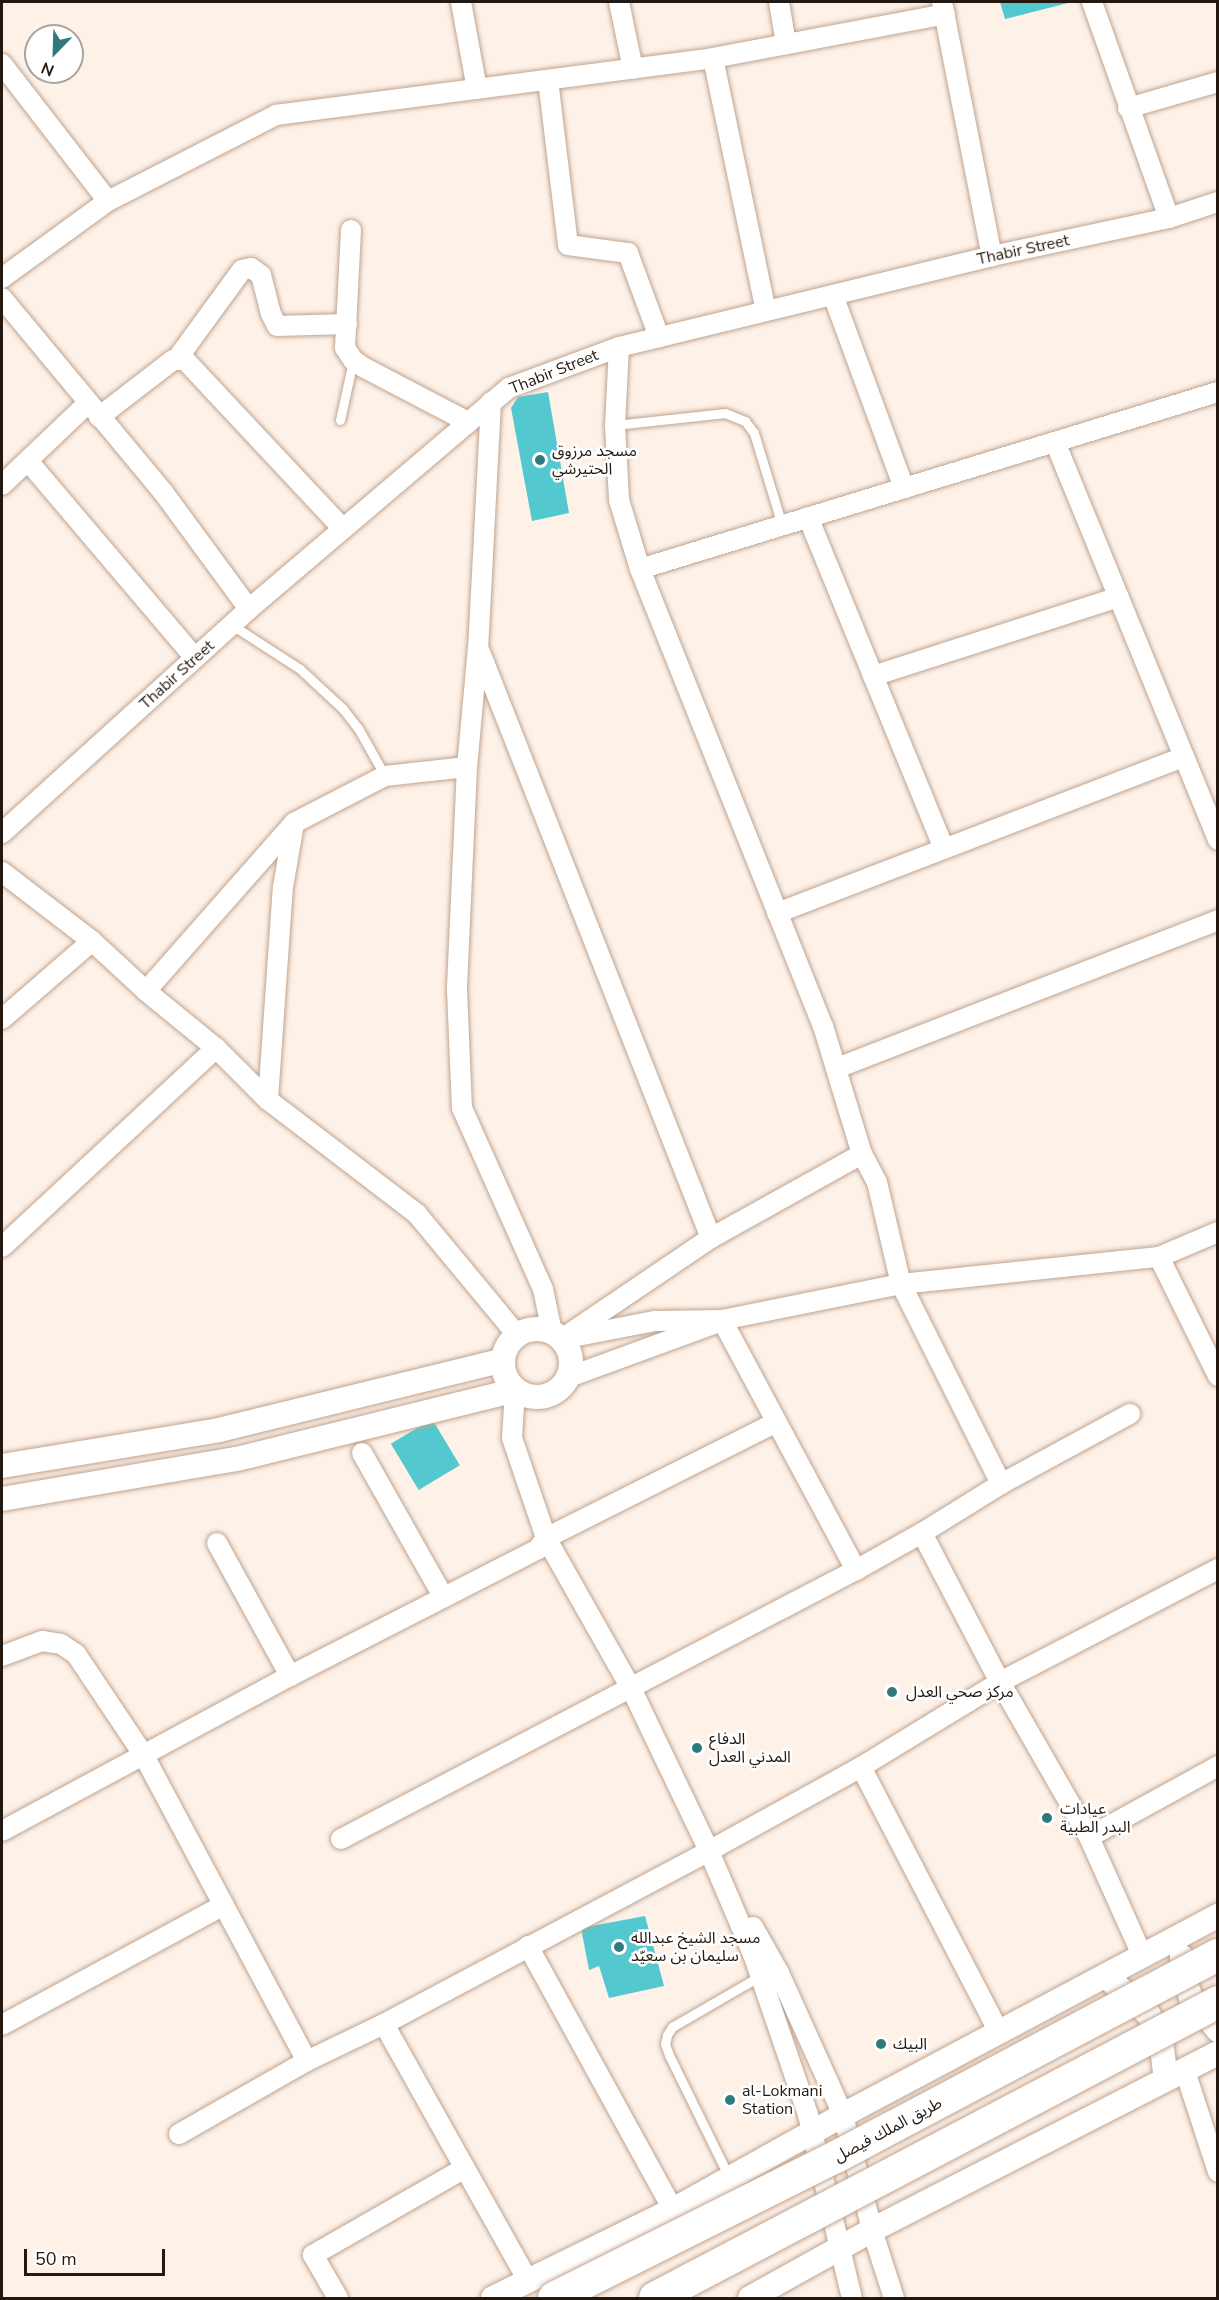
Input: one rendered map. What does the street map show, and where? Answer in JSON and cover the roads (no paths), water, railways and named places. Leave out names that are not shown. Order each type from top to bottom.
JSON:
[{"type":"highway","name":"طريق الملك فيصل","points":[[542,2290],[846,2152],[1218,1954]]},
{"type":"highway","points":[[655,2298],[1218,2002]]},
{"type":"street","points":[[461,2],[477,89]]},
{"type":"street","points":[[619,2],[633,69]]},
{"type":"street","points":[[779,2],[786,44]]},
{"type":"street","points":[[1092,2],[1169,218]]},
{"type":"street","points":[[2,278],[108,201],[276,115],[713,58],[786,44],[943,8],[992,256]]},
{"type":"street","points":[[713,58],[766,311]]},
{"type":"street","points":[[2,64],[108,201]]},
{"type":"street","points":[[548,80],[568,245],[628,253],[659,337]]},
{"type":"street","points":[[1128,108],[1218,82]]},
{"type":"street","name":"Thabir Street","points":[[2,833],[249,609],[509,388],[619,347],[992,256],[1169,218],[1218,202]]},
{"type":"street","points":[[351,230],[345,348],[353,360],[468,422]]},
{"type":"street","points":[[2,485],[28,461],[93,410],[177,359],[242,270],[251,268],[261,275],[271,314],[277,326],[347,324]]},
{"type":"street","points":[[833,295],[904,488]]},
{"type":"street","points":[[2,298],[162,492],[249,609]]},
{"type":"street","points":[[619,347],[615,425],[619,500],[640,569],[837,1068],[862,1154],[877,1182],[901,1284],[1001,1484]]},
{"type":"street","points":[[177,359],[185,360],[343,529]]},
{"type":"street","points":[[640,569],[1055,442],[1216,396]]},
{"type":"street","points":[[492,402],[478,647],[468,767],[457,990],[462,1108],[543,1289],[557,1336],[572,1357],[569,1377],[564,1386],[545,1397],[534,1398],[515,1390],[508,1381],[502,1360],[510,1342],[517,1335],[534,1329],[557,1336],[655,1321],[722,1320],[901,1284],[1159,1257],[1218,1232]]},
{"type":"street","points":[[1055,442],[1218,840]]},
{"type":"street","points":[[28,461],[195,658]]},
{"type":"street","points":[[808,517],[944,848]]},
{"type":"street","points":[[873,676],[1119,597]]},
{"type":"street","points":[[478,647],[711,1238]]},
{"type":"street","points":[[777,913],[1184,757]]},
{"type":"street","points":[[146,991],[294,823],[385,776],[468,767]]},
{"type":"street","points":[[268,1101],[283,887],[294,823]]},
{"type":"street","points":[[2,872],[92,941],[146,991],[216,1048],[268,1101],[417,1214],[517,1335]]},
{"type":"street","points":[[837,1068],[1218,920]]},
{"type":"street","points":[[2,1019],[92,941]]},
{"type":"street","points":[[2,1247],[216,1048]]},
{"type":"street","points":[[557,1336],[711,1238],[862,1154]]},
{"type":"street","points":[[1159,1257],[1218,1376]]},
{"type":"street","points":[[569,1377],[700,1331],[722,1320]]},
{"type":"street","points":[[722,1320],[856,1570]]},
{"type":"street","points":[[2,1466],[219,1430],[502,1360]]},
{"type":"street","points":[[2,1499],[237,1459],[515,1390]]},
{"type":"street","points":[[515,1390],[512,1438],[546,1538],[631,1688],[709,1851],[760,1976],[813,2134],[852,2298]]},
{"type":"street","points":[[341,1839],[856,1570],[922,1533],[1001,1484],[1130,1414]]},
{"type":"street","points":[[2,1831],[290,1676],[538,1549],[546,1538],[777,1422]]},
{"type":"street","points":[[362,1453],[443,1596]]},
{"type":"street","points":[[922,1533],[1000,1682],[1089,1837],[1143,1957]]},
{"type":"street","points":[[217,1543],[290,1676]]},
{"type":"street","points":[[179,2134],[307,2061],[384,2024],[709,1851],[861,1767],[1000,1682],[1218,1569]]},
{"type":"street","points":[[2,1656],[42,1641],[61,1644],[76,1654],[143,1754],[307,2061]]},
{"type":"street","points":[[1089,1837],[1218,1766]]},
{"type":"street","points":[[861,1767],[999,2032]]},
{"type":"street","points":[[709,1851],[779,1973],[843,2115],[872,2230],[894,2298]]},
{"type":"street","points":[[2,2025],[224,1905]]},
{"type":"street","points":[[493,2298],[542,2290],[673,2210],[813,2134],[843,2115],[1218,1916]]},
{"type":"street","points":[[1182,1936],[1182,1974],[1191,1998],[1218,2030]]},
{"type":"street","points":[[528,1946],[673,2210]]},
{"type":"street","points":[[1106,1976],[1149,2015],[1218,2172]]},
{"type":"street","points":[[384,2024],[465,2168],[542,2290]]},
{"type":"street","points":[[750,2298],[872,2230],[1218,2053]]},
{"type":"street","points":[[338,2298],[313,2255],[465,2168]]},
{"type":"lane","points":[[340,420],[353,360]]},
{"type":"lane","points":[[615,425],[725,413],[745,421],[754,433],[782,525]]},
{"type":"lane","points":[[232,625],[300,669],[343,709],[358,729],[385,776]]},
{"type":"lane","points":[[730,2179],[665,2044],[672,2027],[760,1976]]},
{"type":"place","name":"مسجد مرزوق الحتيرشي","points":[[540,460]]},
{"type":"place","name":"مركز صحي العدل","points":[[892,1692]]},
{"type":"place","name":"الدفاع المدني العدل","points":[[697,1748]]},
{"type":"place","name":"عيادات البدر الطبية","points":[[1047,1818]]},
{"type":"place","name":"مسجد الشيخ عبدالله سليمان بن سعيّد","points":[[619,1947]]},
{"type":"place","name":"البيك","points":[[881,2044]]},
{"type":"place","name":"al-Lokmani Station","points":[[730,2100]]}]
